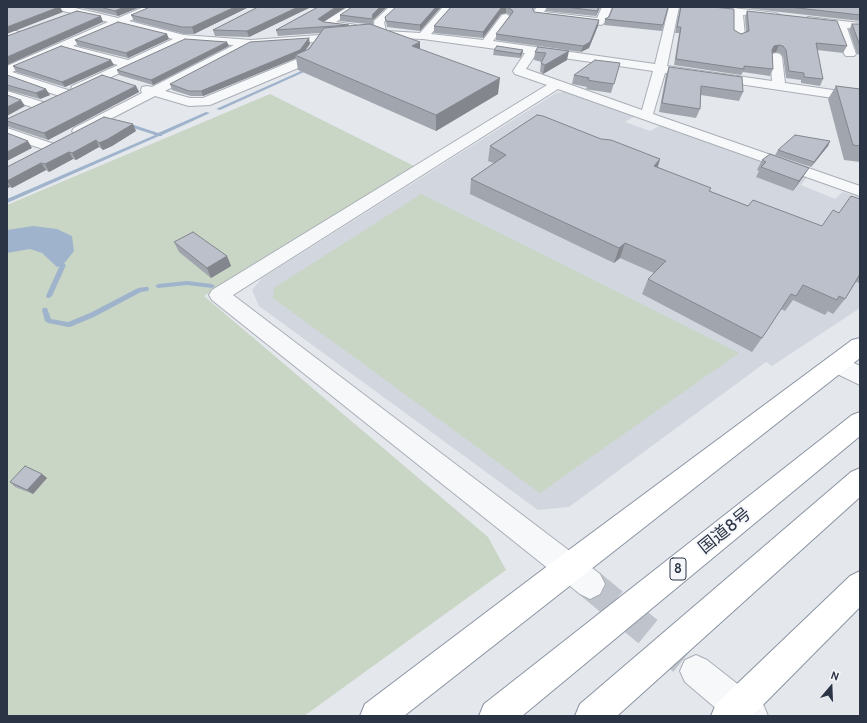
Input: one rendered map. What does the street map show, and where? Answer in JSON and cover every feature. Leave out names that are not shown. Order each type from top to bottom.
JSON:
[{"type":"highway","points":[[377,716],[579,576],[848,370],[860,346]]},
{"type":"highway","name":"国道8号","points":[[496,716],[860,422]]},
{"type":"highway","points":[[592,716],[860,480]]},
{"type":"highway","points":[[739,713],[860,586]]},
{"type":"street","points":[[59,7],[190,38],[251,43],[318,39],[381,32]]},
{"type":"street","points":[[7,70],[153,7]]},
{"type":"street","points":[[355,7],[325,24],[381,32],[486,43],[860,98]]},
{"type":"street","points":[[381,32],[379,21],[395,7]]},
{"type":"street","points":[[423,36],[449,7]]},
{"type":"street","points":[[542,7],[537,14],[601,22],[607,7]]},
{"type":"street","points":[[644,115],[648,111],[660,69],[674,7]]},
{"type":"street","points":[[698,7],[738,12],[773,12],[796,19],[860,26]]},
{"type":"street","points":[[64,18],[79,12]]},
{"type":"street","points":[[738,12],[739,36]]},
{"type":"street","points":[[486,43],[506,17]]},
{"type":"street","points":[[796,19],[805,32]]},
{"type":"street","points":[[840,24],[850,54]]},
{"type":"street","points":[[14,118],[129,64],[190,38],[218,28]]},
{"type":"street","points":[[35,154],[237,48],[278,30]]},
{"type":"street","points":[[7,32],[24,34],[7,40]]},
{"type":"street","points":[[132,85],[189,102],[205,102],[306,60],[319,43],[318,39]]},
{"type":"street","points":[[61,46],[129,64]]},
{"type":"street","points":[[533,50],[519,71],[860,191]]},
{"type":"street","points":[[776,57],[779,86]]},
{"type":"street","points":[[7,75],[64,95]]},
{"type":"street","points":[[104,76],[118,80]]},
{"type":"street","points":[[556,85],[219,295],[579,576]]},
{"type":"street","points":[[7,94],[44,104]]},
{"type":"street","points":[[7,132],[59,141]]},
{"type":"street","points":[[696,671],[739,713]]},
{"type":"shaded area","points":[[564,92],[635,116],[625,122],[650,131],[659,126],[807,177],[801,185],[835,199],[843,192],[860,198],[860,308],[772,366],[766,362],[569,507],[538,510],[259,306],[252,290],[262,278],[556,93]]},
{"type":"green space","points":[[270,94],[414,166],[204,296],[488,537],[506,570],[304,716],[7,716],[7,205]]},
{"type":"green space","points":[[421,194],[739,353],[540,493],[273,298],[274,288]]},
{"type":"water","points":[[33,226],[57,229],[72,236],[74,251],[63,265],[57,267],[42,253],[30,249],[7,253],[7,230]]},
{"type":"building","points":[[7,7],[59,7],[7,27]]},
{"type":"building","points":[[100,7],[124,7],[115,11]]},
{"type":"building","points":[[150,7],[235,7],[192,27],[182,27],[131,15]]},
{"type":"building","points":[[258,7],[298,7],[247,31],[213,30]]},
{"type":"building","points":[[318,7],[336,7],[318,19],[324,22],[349,25],[276,30]]},
{"type":"building","points":[[352,7],[380,7],[373,14],[372,19],[340,15]]},
{"type":"building","points":[[396,7],[436,7],[420,25],[386,21],[385,17]]},
{"type":"building","points":[[451,7],[505,7],[501,8],[483,32],[434,26]]},
{"type":"building","points":[[507,7],[532,7],[534,12],[599,20],[590,42],[583,46],[496,34],[513,12]]},
{"type":"building","points":[[566,7],[599,7],[597,11]]},
{"type":"building","points":[[613,7],[668,7],[663,25],[605,19],[609,17]]},
{"type":"building","points":[[681,7],[734,9],[734,30],[741,34],[749,31],[747,11],[837,21],[847,46],[816,43],[823,79],[804,77],[804,73],[789,71],[786,50],[783,46],[779,45],[774,46],[772,50],[773,69],[744,66],[744,69],[676,59],[681,27],[677,27]]},
{"type":"building","points":[[789,7],[860,7],[860,15]]},
{"type":"building","points":[[77,11],[101,16],[7,57],[7,36]]},
{"type":"building","points":[[118,22],[167,34],[126,53],[75,40]]},
{"type":"building","points":[[370,24],[420,42],[412,46],[500,78],[436,115],[295,55],[309,49],[324,28]]},
{"type":"building","points":[[852,24],[860,24],[860,46]]},
{"type":"building","points":[[309,38],[300,50],[201,91],[189,91],[170,84],[250,42]]},
{"type":"building","points":[[185,39],[227,42],[151,80],[117,70]]},
{"type":"building","points":[[61,46],[111,60],[62,82],[13,66]]},
{"type":"building","points":[[497,46],[523,50],[520,54],[494,50]]},
{"type":"building","points":[[538,47],[569,51],[545,65],[541,63],[546,53],[535,52]]},
{"type":"building","points":[[595,60],[620,63],[614,84],[588,80],[589,78],[574,75]]},
{"type":"building","points":[[669,67],[742,77],[743,92],[701,86],[700,109],[662,103]]},
{"type":"building","points":[[7,75],[46,89],[36,93],[7,85]]},
{"type":"building","points":[[102,75],[136,86],[44,133],[7,121],[7,119]]},
{"type":"building","points":[[836,86],[860,89],[860,146],[853,145]]},
{"type":"building","points":[[7,95],[21,100],[7,107]]},
{"type":"building","points":[[537,115],[601,139],[611,140],[660,159],[654,166],[711,188],[709,191],[748,206],[753,200],[822,226],[833,210],[839,213],[851,196],[860,199],[860,274],[845,299],[839,296],[837,300],[803,285],[796,296],[791,294],[762,338],[648,279],[666,261],[625,243],[619,248],[471,179],[506,155],[490,146]]},
{"type":"building","points":[[104,117],[133,124],[108,139],[99,143],[96,140],[72,153],[69,152],[45,164],[41,163],[7,181],[7,167]]},
{"type":"building","points":[[7,133],[28,141],[7,152]]},
{"type":"building","points":[[795,135],[830,141],[814,162],[778,150]]},
{"type":"building","points":[[770,154],[809,168],[799,181],[761,167],[766,162],[762,160]]},
{"type":"building","points":[[193,232],[227,256],[207,268],[174,242]]},
{"type":"building","points":[[25,466],[42,474],[27,490],[10,482]]},
{"type":"waterway","points":[[218,109],[311,68]]},
{"type":"waterway","points":[[159,135],[208,113]]},
{"type":"waterway","points":[[126,124],[159,135]]},
{"type":"waterway","points":[[7,201],[159,135]]},
{"type":"waterway","points":[[49,296],[63,265]]},
{"type":"waterway","points":[[158,286],[187,283],[212,286]]},
{"type":"waterway","points":[[45,310],[48,321],[68,325],[92,315],[140,290],[146,289]]},
{"type":"tunnel","points":[[590,584],[696,671]]}]
